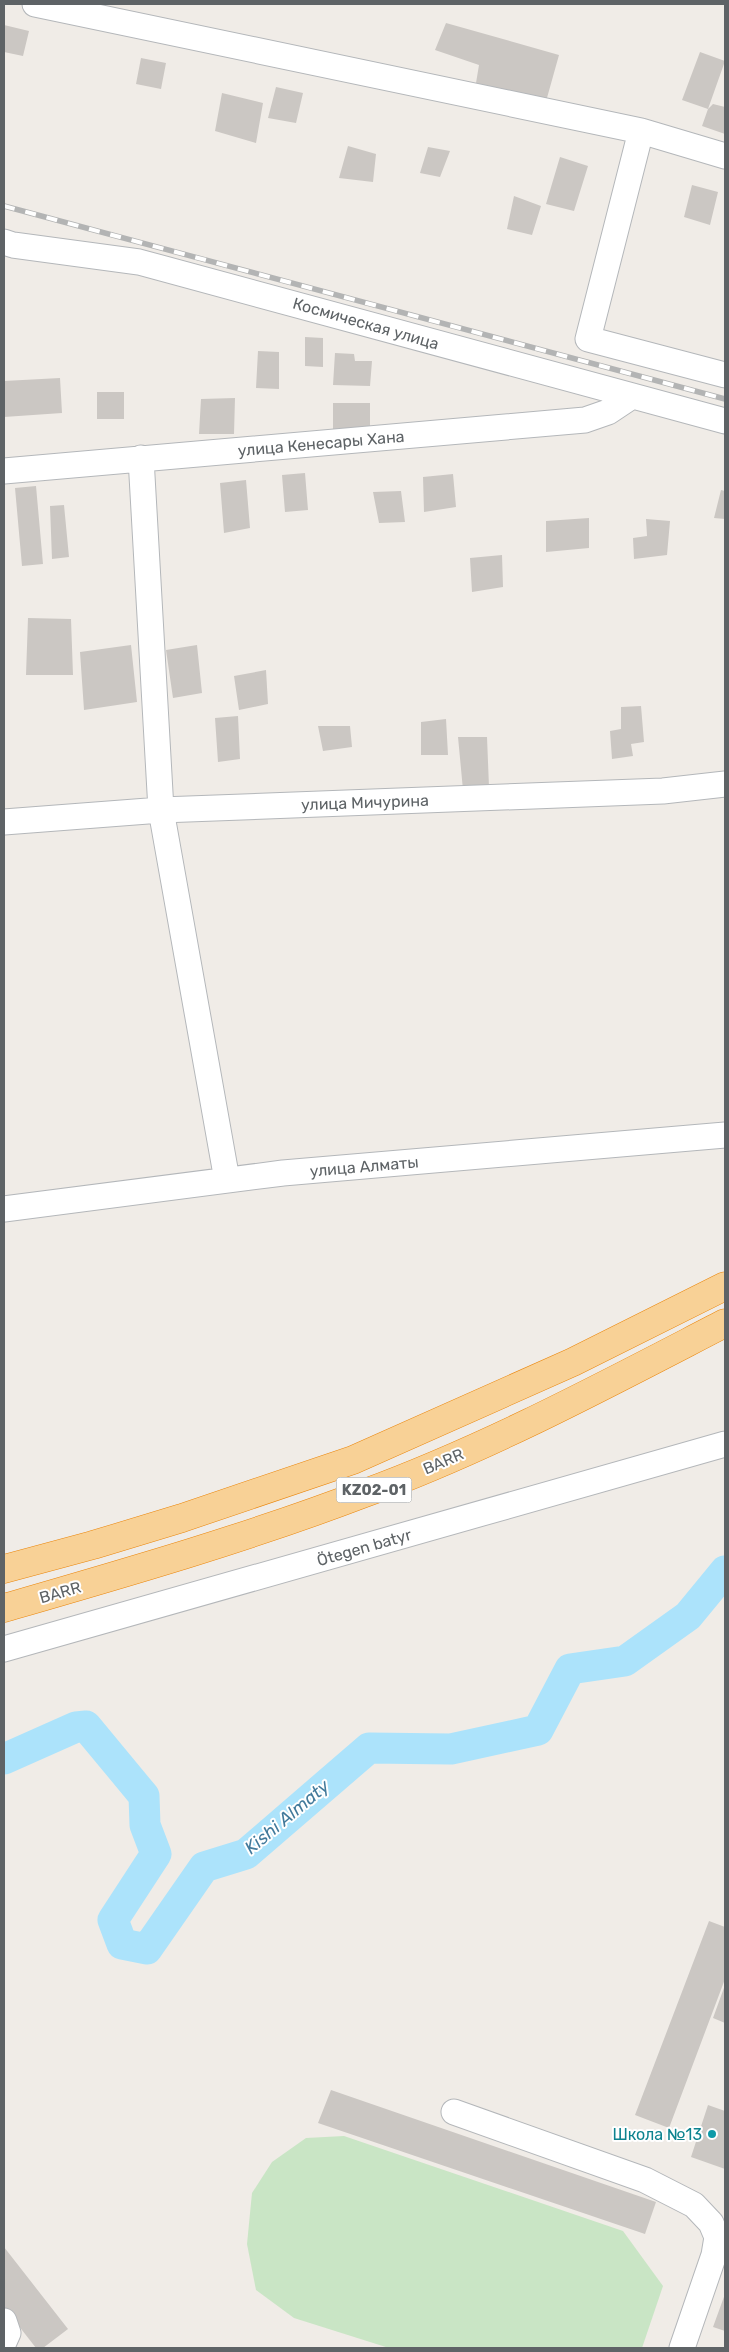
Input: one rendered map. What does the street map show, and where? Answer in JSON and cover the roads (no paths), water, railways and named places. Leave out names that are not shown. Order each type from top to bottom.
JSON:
[{"type":"highway","name":"KZ02-01","points":[[4,1569],[182,1518],[352,1460],[565,1366],[725,1286]]},
{"type":"highway","name":"BARR","points":[[4,1608],[162,1562],[366,1493],[440,1463],[529,1423],[725,1323]]},
{"type":"street","points":[[35,4],[641,131],[725,156]]},
{"type":"street","points":[[641,131],[588,339],[725,374]]},
{"type":"street","name":"Космическая улица","points":[[4,242],[13,245],[139,262],[725,421]]},
{"type":"street","name":"улица Кенесары Хана","points":[[4,471],[585,420],[608,412],[632,396]]},
{"type":"street","points":[[141,458],[161,810],[227,1180]]},
{"type":"street","name":"улица Мичурина","points":[[4,822],[161,810],[663,791],[725,784]]},
{"type":"street","name":"улица Алматы","points":[[4,1209],[283,1173],[725,1135]]},
{"type":"street","name":"Ötegen batyr","points":[[4,1649],[725,1444]]},
{"type":"street","points":[[454,2112],[645,2180],[694,2205],[711,2223],[717,2237],[720,2257],[682,2348]]},
{"type":"street","points":[[4,2321],[8,2333],[4,2342]]},
{"type":"waterway","name":"Kіshі Almaty","points":[[4,1759],[76,1727],[86,1726],[144,1796],[145,1825],[156,1854],[113,1920],[122,1944],[147,1949],[204,1867],[246,1854],[369,1748],[451,1749],[538,1730],[570,1669],[625,1661],[688,1616],[725,1571]]},
{"type":"railway","points":[[4,206],[725,399]]},
{"type":"place","name":"Школа №13","points":[[712,2134]]}]
